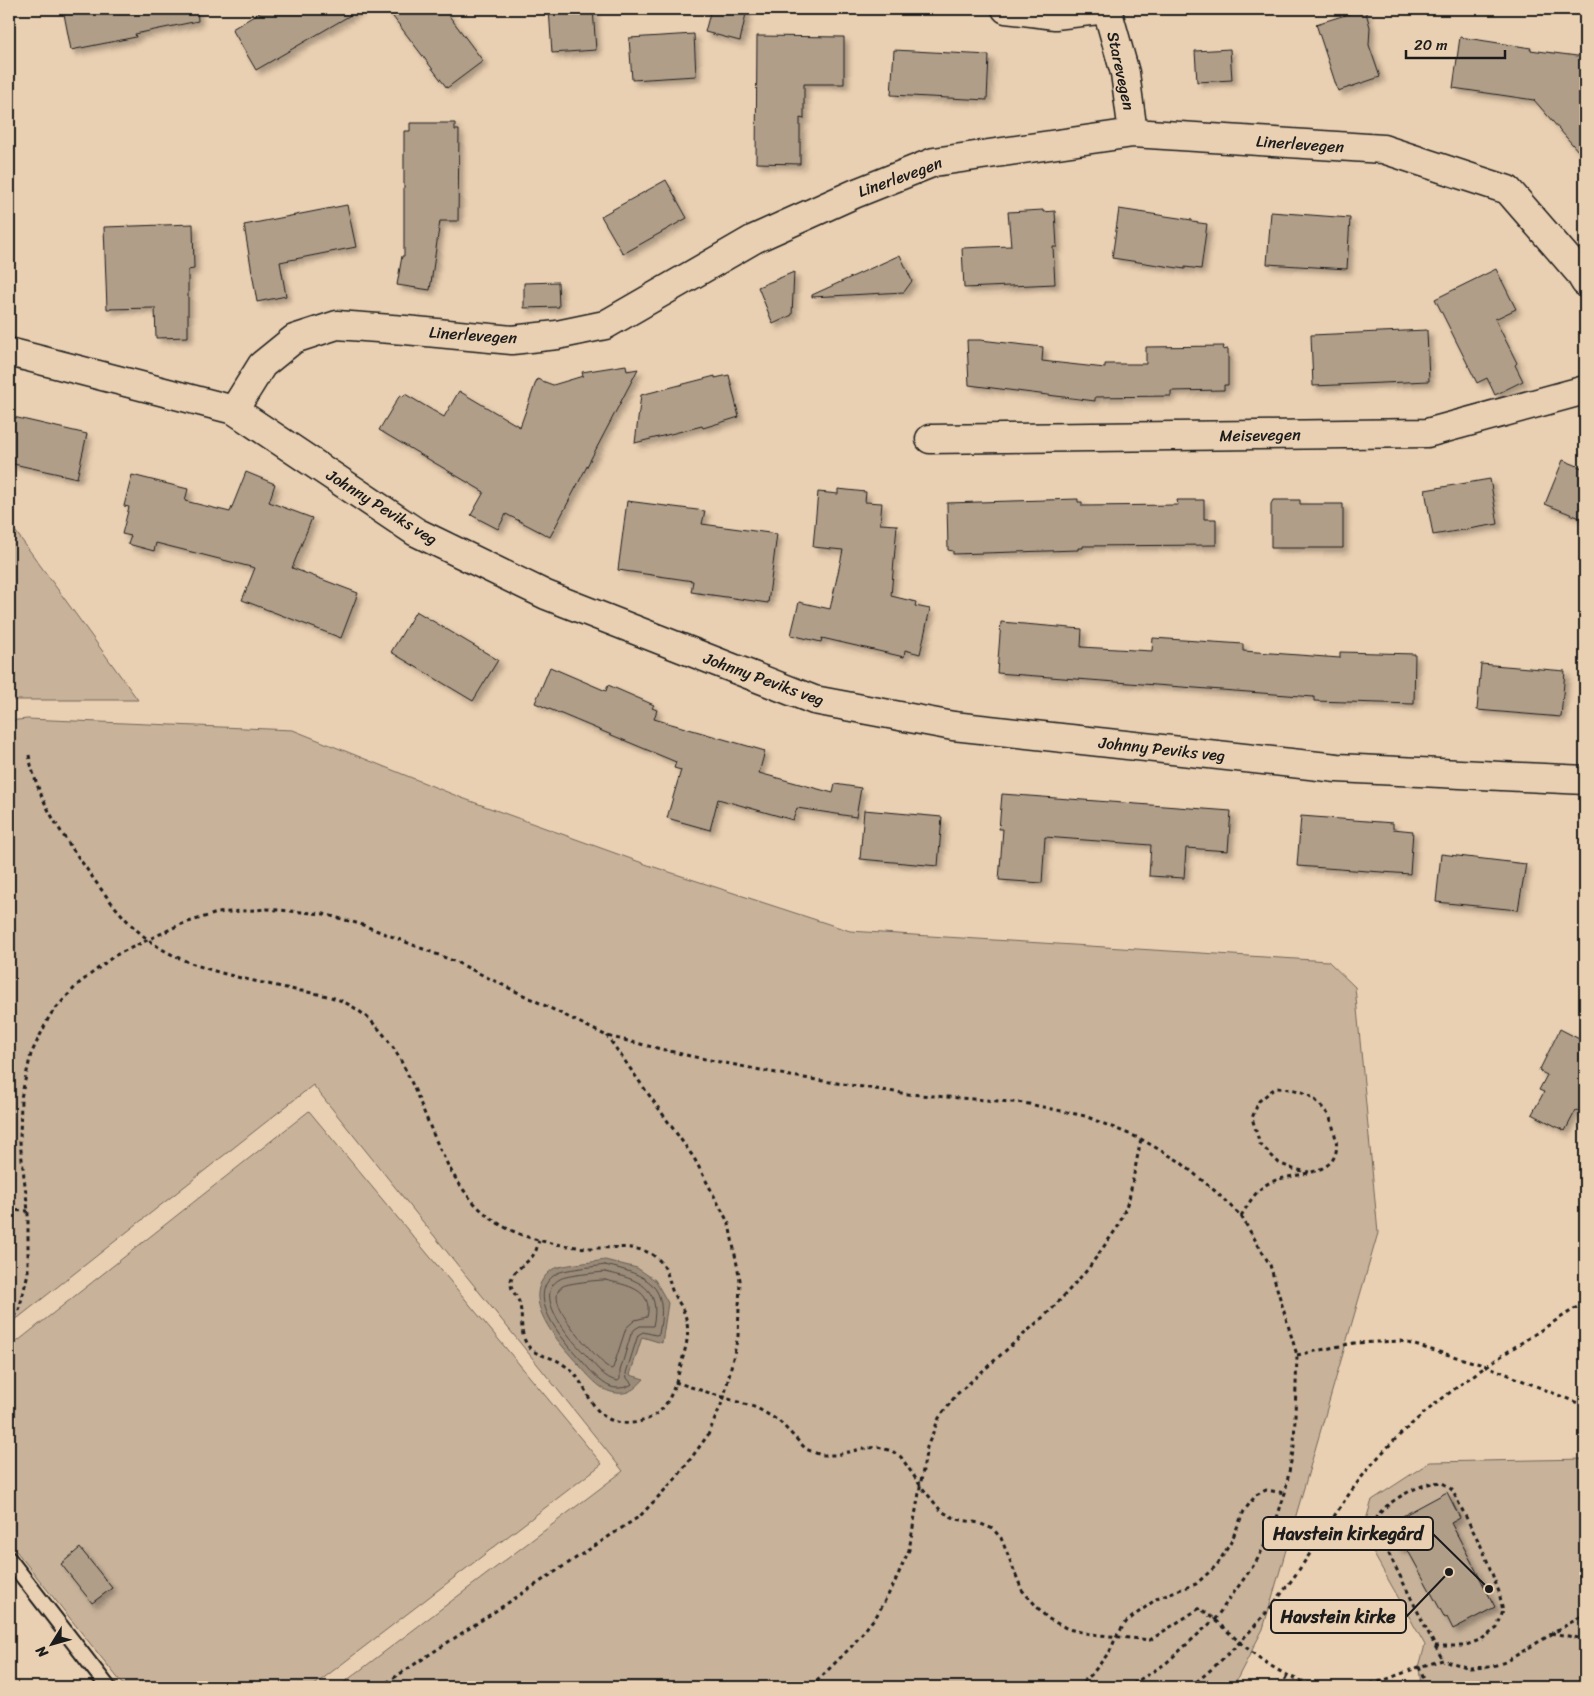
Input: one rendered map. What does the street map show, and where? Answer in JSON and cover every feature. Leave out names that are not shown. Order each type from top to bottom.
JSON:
[{"type":"street","points":[[1006,9],[1055,15],[1107,9]]},
{"type":"street","name":"Starevegen","points":[[1107,9],[1125,73],[1133,133]]},
{"type":"street","name":"Linerlevegen","points":[[234,410],[262,365],[294,339],[337,325],[512,340],[557,335],[605,325],[754,239],[854,194],[934,162],[1133,133],[1383,149],[1490,184],[1508,190],[1579,272],[1585,282]]},
{"type":"street","name":"Johnny Peviks veg","points":[[9,352],[234,410],[416,532],[546,595],[814,700],[953,726],[1337,768],[1585,780]]},
{"type":"street","name":"Meisevegen","points":[[930,439],[1427,433],[1585,390]]},
{"type":"lane","points":[[9,1559],[108,1687]]},
{"type":"path","points":[[29,755],[38,792],[63,835],[122,916],[147,939],[167,952],[198,965],[245,979],[336,999],[360,1012],[379,1028],[398,1055],[446,1162],[465,1192],[487,1216],[511,1230],[539,1241],[588,1248],[637,1248],[661,1261],[668,1273],[673,1294],[687,1320],[689,1337],[666,1406],[656,1415],[641,1422],[627,1424],[611,1420],[600,1413],[574,1374],[559,1361],[536,1353],[528,1346],[522,1334],[520,1304],[510,1280],[515,1272],[534,1256],[539,1241]]},
{"type":"path","points":[[9,1324],[19,1310],[28,1273],[28,1211],[20,1142],[21,1098],[31,1054],[50,1015],[77,985],[114,956],[179,924],[217,913],[267,910],[324,914],[363,924],[456,962],[607,1036],[690,1056],[791,1076],[908,1094],[1024,1103],[1085,1116],[1141,1139],[1179,1161],[1241,1216],[1270,1265],[1297,1355],[1294,1446],[1285,1493],[1274,1528],[1256,1562],[1215,1619],[1165,1664],[1128,1687]]},
{"type":"path","points":[[380,1687],[640,1516],[678,1476],[708,1435],[724,1398],[738,1336],[740,1280],[729,1224],[694,1158],[607,1036]]},
{"type":"path","points":[[1241,1216],[1257,1191],[1272,1182],[1309,1172],[1318,1172],[1331,1163],[1337,1145],[1330,1117],[1316,1099],[1296,1089],[1274,1088],[1259,1102],[1252,1118],[1260,1144],[1279,1163],[1293,1170],[1309,1172]]},
{"type":"path","points":[[811,1687],[851,1647],[877,1615],[894,1586],[909,1550],[927,1447],[940,1418],[956,1395],[1052,1309],[1088,1269],[1118,1225],[1129,1199],[1141,1139]]},
{"type":"path","points":[[9,1210],[28,1211]]},
{"type":"path","points":[[1190,1687],[1209,1672],[1239,1643],[1274,1605],[1351,1491],[1381,1454],[1409,1426],[1487,1366],[1585,1302]]},
{"type":"path","points":[[1297,1355],[1354,1344],[1401,1341],[1487,1366],[1585,1406]]},
{"type":"path","points":[[675,1382],[757,1408],[779,1421],[806,1449],[821,1455],[836,1455],[861,1448],[878,1447],[892,1451],[901,1457],[941,1511],[956,1519],[979,1523],[993,1529],[1001,1538],[1022,1590],[1034,1606],[1047,1618],[1068,1629],[1090,1634],[1150,1640],[1200,1608],[1215,1619],[1239,1643],[1287,1676],[1316,1685],[1340,1687]]},
{"type":"path","points":[[1435,1646],[1464,1646],[1482,1639],[1497,1628],[1504,1611],[1484,1550],[1452,1490],[1443,1483],[1431,1483],[1418,1487],[1392,1502],[1381,1512],[1376,1520],[1378,1532],[1435,1646],[1443,1660]]},
{"type":"path","points":[[1077,1687],[1092,1674],[1110,1651],[1127,1621],[1159,1597],[1196,1584],[1217,1565],[1231,1542],[1244,1510],[1256,1495],[1266,1490],[1285,1493]]},
{"type":"path","points":[[1355,1687],[1382,1681],[1443,1660],[1470,1668],[1490,1668],[1505,1662],[1550,1633],[1585,1614]]},
{"type":"path","points":[[1550,1633],[1585,1639]]},
{"type":"path","points":[[1419,1667],[1427,1687]]},
{"type":"path","points":[[1281,1687],[1287,1676]]},
{"type":"shaded area","points":[[9,531],[16,532],[138,700],[9,700]]},
{"type":"shaded area","points":[[27,719],[293,730],[462,798],[648,865],[850,931],[1328,961],[1355,987],[1378,1233],[1263,1629],[1233,1687],[338,1687],[623,1471],[313,1085],[9,1325],[9,721]]},
{"type":"shaded area","points":[[309,1111],[602,1464],[312,1687],[125,1687],[9,1542],[9,1348]]},
{"type":"shaded area","points":[[1585,1459],[1585,1687],[1421,1687],[1419,1667],[1425,1645],[1362,1533],[1372,1500],[1430,1462]]},
{"type":"water","points":[[605,1260],[637,1268],[655,1280],[668,1303],[662,1343],[642,1337],[630,1375],[644,1379],[626,1393],[611,1392],[598,1385],[589,1377],[552,1332],[539,1305],[538,1292],[542,1280],[553,1269]]},
{"type":"building","points":[[63,9],[197,9],[198,21],[135,34],[136,37],[71,50]]},
{"type":"building","points":[[266,9],[361,9],[256,70],[232,29]]},
{"type":"building","points":[[387,9],[444,9],[483,61],[447,88]]},
{"type":"building","points":[[549,9],[593,9],[596,50],[552,53]]},
{"type":"building","points":[[711,9],[747,9],[740,41],[705,32]]},
{"type":"building","points":[[1365,9],[1370,27],[1369,45],[1380,77],[1338,91],[1316,24]]},
{"type":"building","points":[[694,34],[696,76],[632,80],[629,38]]},
{"type":"building","points":[[757,36],[844,37],[844,84],[804,84],[804,119],[800,118],[800,164],[756,163]]},
{"type":"building","points":[[1460,37],[1531,48],[1530,50],[1585,57],[1585,159],[1534,100],[1453,88]]},
{"type":"building","points":[[1230,49],[1232,80],[1197,82],[1195,51]]},
{"type":"building","points":[[894,50],[989,55],[987,100],[891,95]]},
{"type":"building","points":[[410,123],[455,123],[455,130],[459,130],[458,221],[440,221],[430,290],[397,285],[402,256],[404,256],[404,131],[410,131]]},
{"type":"building","points":[[666,180],[687,218],[623,254],[601,216]]},
{"type":"building","points":[[347,205],[356,247],[280,262],[286,296],[257,302],[244,225]]},
{"type":"building","points":[[1119,209],[1207,224],[1201,269],[1185,267],[1185,269],[1112,258]]},
{"type":"building","points":[[1043,210],[1043,212],[1055,211],[1057,247],[1053,247],[1055,284],[964,288],[962,248],[1011,246],[1008,212]]},
{"type":"building","points":[[1271,212],[1350,218],[1347,269],[1267,264]]},
{"type":"building","points":[[193,224],[194,269],[188,270],[188,337],[156,338],[155,308],[107,309],[104,227]]},
{"type":"building","points":[[900,255],[912,281],[904,292],[812,297],[812,295]]},
{"type":"building","points":[[1496,269],[1516,309],[1495,319],[1517,363],[1515,365],[1523,381],[1495,395],[1487,378],[1477,383],[1435,299]]},
{"type":"building","points":[[794,272],[792,315],[773,324],[758,287]]},
{"type":"building","points":[[558,282],[559,307],[524,308],[524,283]]},
{"type":"building","points":[[1427,330],[1429,381],[1313,386],[1311,335]]},
{"type":"building","points":[[967,340],[1043,347],[1042,361],[1105,368],[1105,364],[1146,364],[1146,347],[1224,346],[1223,350],[1228,349],[1228,385],[1224,385],[1224,390],[1171,391],[1171,396],[1095,397],[1095,401],[969,385]]},
{"type":"building","points":[[626,365],[627,371],[638,369],[550,537],[506,514],[498,529],[471,515],[484,492],[379,430],[400,395],[403,397],[405,394],[444,417],[459,391],[520,427],[537,379],[553,385],[583,376],[582,372]]},
{"type":"building","points":[[729,375],[739,417],[703,428],[702,426],[635,443],[641,395],[715,376],[715,378]]},
{"type":"building","points":[[9,416],[87,434],[77,478],[9,463]]},
{"type":"building","points":[[1563,460],[1585,469],[1585,520],[1545,504]]},
{"type":"building","points":[[246,472],[275,484],[269,502],[312,518],[292,568],[358,593],[341,638],[242,600],[255,568],[156,543],[154,551],[128,544],[131,536],[122,534],[129,507],[124,506],[132,475],[188,489],[185,501],[230,512]]},
{"type":"building","points":[[1490,479],[1498,524],[1433,535],[1425,490]]},
{"type":"building","points":[[838,489],[866,492],[865,502],[882,503],[880,524],[897,525],[891,596],[916,602],[915,606],[930,609],[920,654],[905,650],[904,657],[822,638],[821,642],[791,635],[799,602],[830,609],[843,550],[813,547],[818,492],[838,494]]},
{"type":"building","points":[[1078,499],[1078,502],[1082,502],[1082,506],[1178,505],[1177,500],[1204,500],[1204,519],[1216,519],[1216,545],[1083,546],[1083,548],[1078,548],[1078,550],[953,554],[953,551],[948,550],[947,503]]},
{"type":"building","points":[[1273,500],[1300,500],[1300,504],[1343,504],[1343,548],[1271,548],[1271,504]]},
{"type":"building","points":[[627,501],[705,511],[702,524],[777,534],[768,603],[691,592],[693,581],[618,570]]},
{"type":"building","points":[[416,611],[498,660],[473,701],[391,652]]},
{"type":"building","points":[[1001,622],[1082,629],[1081,647],[1152,651],[1153,638],[1243,644],[1243,651],[1340,658],[1340,652],[1415,654],[1414,704],[1314,701],[1314,697],[997,673]]},
{"type":"building","points":[[1481,664],[1565,671],[1561,717],[1477,710]]},
{"type":"building","points":[[550,667],[606,691],[608,685],[654,705],[652,708],[657,710],[654,719],[765,751],[759,773],[833,793],[835,784],[861,788],[856,817],[797,808],[793,820],[718,799],[710,830],[667,818],[681,770],[674,768],[676,762],[535,703]]},
{"type":"building","points":[[1002,794],[1231,811],[1228,851],[1186,848],[1184,878],[1149,876],[1151,845],[1045,837],[1042,883],[999,880],[1003,829],[999,829]]},
{"type":"building","points":[[864,810],[942,817],[938,866],[860,859]]},
{"type":"building","points":[[1301,816],[1393,823],[1393,829],[1413,831],[1410,874],[1297,866]]},
{"type":"building","points":[[1441,854],[1526,864],[1518,910],[1436,902]]},
{"type":"building","points":[[1560,1029],[1585,1042],[1585,1114],[1576,1110],[1565,1131],[1532,1114],[1544,1092],[1539,1090],[1547,1075],[1539,1071]]},
{"type":"building","points":[[1447,1492],[1460,1518],[1451,1523],[1495,1607],[1453,1629],[1406,1547],[1400,1550],[1386,1525]]},
{"type":"building","points":[[80,1548],[112,1588],[92,1603],[61,1564]]},
{"type":"place","name":"Havstein kirke","points":[[1449,1572]]},
{"type":"place","name":"Havstein kirkegård","points":[[1489,1589]]}]
